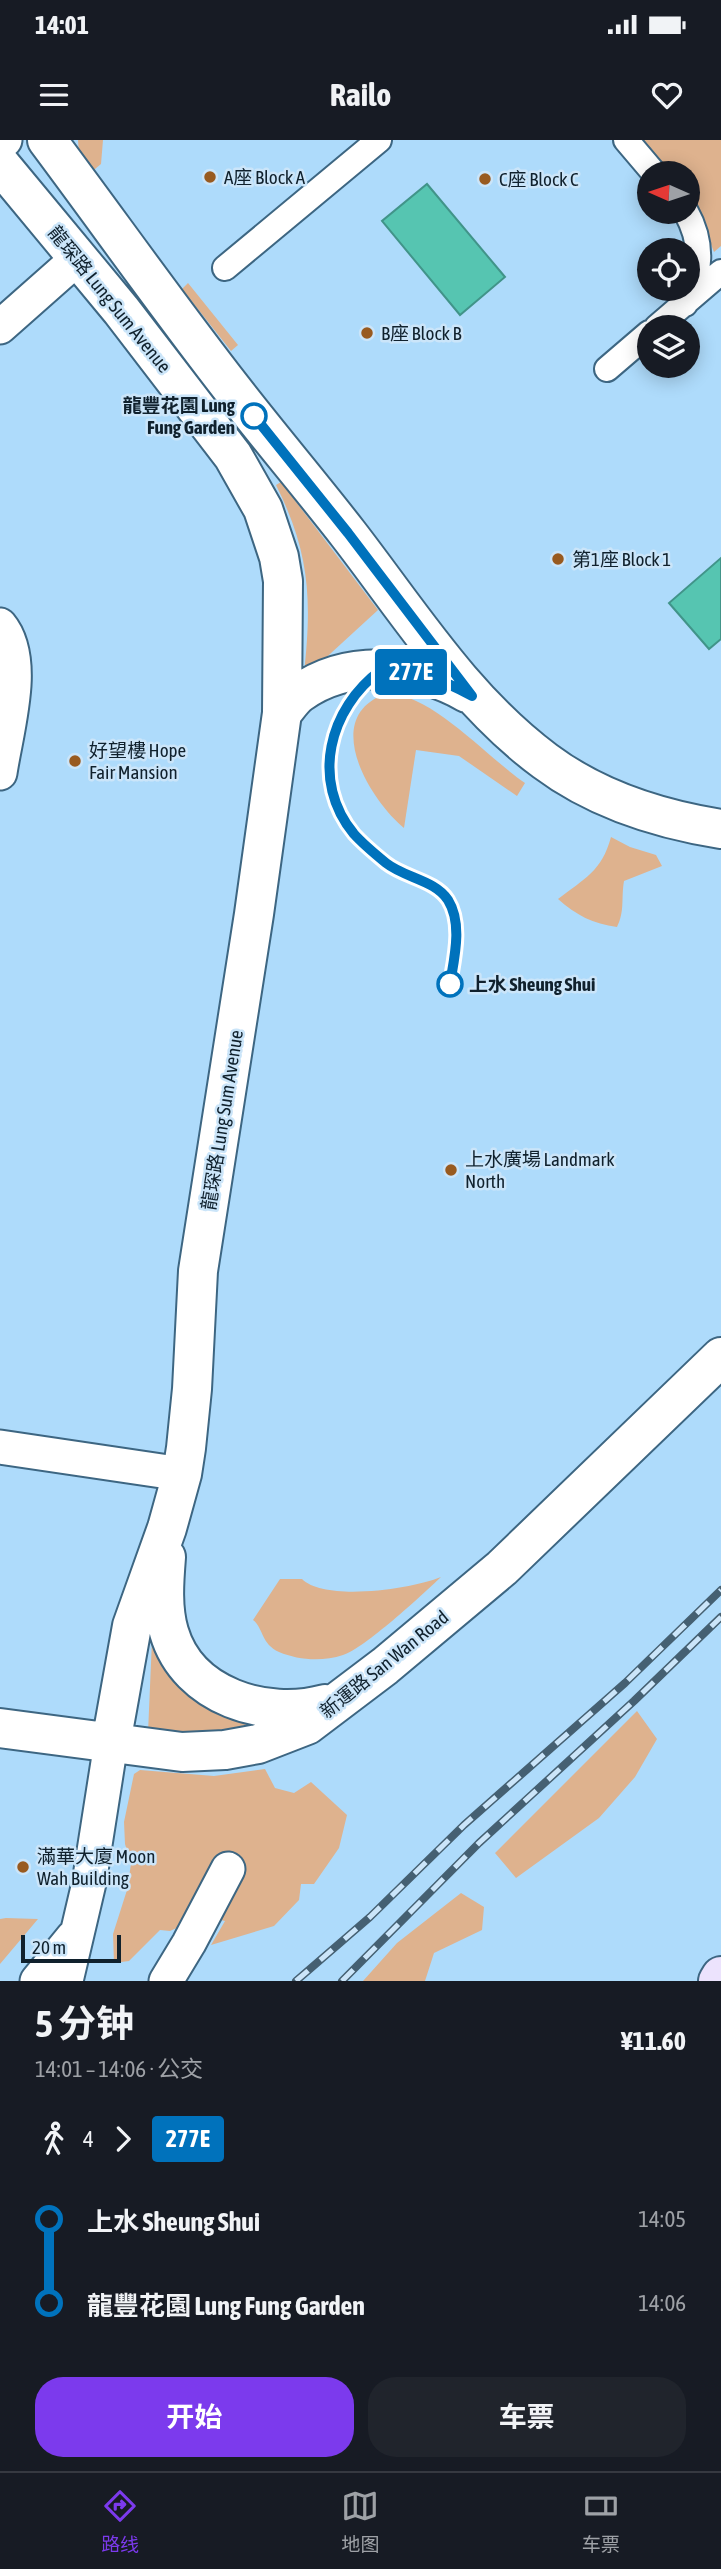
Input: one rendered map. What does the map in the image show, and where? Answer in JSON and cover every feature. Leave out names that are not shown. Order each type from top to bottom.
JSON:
[{"type":"main road","points":[[718,1981],[721,1976]]},
{"type":"street","points":[[0,144],[5,140]]},
{"type":"street","points":[[47,140],[231,388],[348,533],[472,696],[511,734],[547,763],[596,793],[649,814],[721,829]]},
{"type":"street","points":[[225,268],[379,140]]},
{"type":"street","points":[[626,140],[644,161]]},
{"type":"street","name":"龍琛路 Lung Sum Avenue","points":[[0,164],[78,258],[233,456],[263,509],[279,557],[283,582],[282,713],[253,925],[198,1270],[190,1423],[182,1474],[167,1528],[132,1626],[111,1743]]},
{"type":"street","points":[[685,304],[694,288],[698,266],[696,235],[691,224]]},
{"type":"street","points":[[0,327],[78,258]]},
{"type":"street","points":[[672,315],[721,272]]},
{"type":"street","points":[[607,369],[637,344]]},
{"type":"street","points":[[0,625],[11,644],[15,680],[0,773]]},
{"type":"street","points":[[282,713],[299,694],[326,679],[358,671],[400,670],[423,673],[446,681],[472,696]]},
{"type":"street","name":"新運路 San Wan Road","points":[[0,1728],[182,1752],[247,1746],[307,1725],[344,1698],[502,1567],[721,1357]]},
{"type":"street","points":[[0,1447],[182,1474]]},
{"type":"street","name":"龍琛路 Lung Sum Avenue","points":[[167,1528],[165,1615],[178,1651],[199,1678],[231,1699],[275,1709],[304,1710],[344,1698]]},
{"type":"street","points":[[66,1981],[89,1884],[111,1743]]},
{"type":"street","points":[[166,1981],[228,1869]]},
{"type":"street","points":[[37,1981],[80,1929]]},
{"type":"shaded area","points":[[78,140],[103,140],[101,164],[89,174],[79,153]]},
{"type":"shaded area","points":[[641,140],[721,140],[721,246],[714,252],[700,217],[700,161],[659,161]]},
{"type":"shaded area","points":[[427,184],[505,277],[460,315],[382,221]]},
{"type":"shaded area","points":[[188,283],[238,345],[231,351],[182,289]]},
{"type":"shaded area","points":[[281,482],[378,610],[306,676],[306,577],[296,533],[276,485]]},
{"type":"shaded area","points":[[721,558],[721,639],[709,649],[669,603]]},
{"type":"shaded area","points":[[385,694],[402,696],[420,703],[458,728],[525,783],[517,796],[459,756],[416,750],[404,828],[378,799],[366,780],[357,760],[353,740],[356,721],[366,706]]},
{"type":"shaded area","points":[[611,837],[630,847],[656,855],[662,866],[624,881],[622,910],[617,927],[585,918],[558,899],[584,880],[597,866]]},
{"type":"shaded area","points":[[441,1577],[365,1642],[343,1655],[327,1659],[294,1657],[273,1649],[253,1620],[280,1579],[302,1579],[313,1586],[348,1592],[410,1586]]},
{"type":"shaded area","points":[[152,1640],[246,1722],[247,1726],[203,1736],[148,1733]]},
{"type":"shaded area","points":[[637,1711],[657,1739],[635,1777],[599,1818],[516,1878],[495,1853]]},
{"type":"shaded area","points":[[265,1769],[275,1788],[294,1793],[311,1782],[347,1815],[339,1848],[314,1884],[301,1884],[299,1900],[274,1926],[211,1945],[225,1921],[203,1916],[170,1931],[160,1930],[129,1961],[114,1963],[113,1934],[127,1890],[131,1864],[125,1844],[124,1822],[134,1774],[140,1770],[214,1776]]},
{"type":"shaded area","points":[[461,1893],[484,1907],[482,1930],[434,1953],[425,1981],[363,1981],[397,1943]]},
{"type":"shaded area","points":[[0,1919],[38,1919],[0,1964]]},
{"type":"railway","points":[[296,1981],[370,1917],[464,1825],[625,1683],[721,1590]]},
{"type":"railway","points":[[342,1981],[479,1843],[721,1617]]},
{"type":"bus line","name":"277E","points":[[254,416],[348,533],[472,696],[446,681],[423,673],[381,670],[364,682],[340,715],[333,733],[330,754],[332,787],[336,802],[354,834],[387,864],[406,876],[435,885],[449,901],[456,922],[450,984]]},
{"type":"place","name":"A座 Block A","points":[[210,177]]},
{"type":"place","name":"C座 Block C","points":[[485,179]]},
{"type":"place","name":"B座 Block B","points":[[367,333]]},
{"type":"place","name":"龍豐花園 Lung Fung Garden","points":[[254,416]]},
{"type":"place","name":"第1座 Block 1","points":[[558,559]]},
{"type":"place","name":"好望樓 Hope Fair Mansion","points":[[75,761]]},
{"type":"place","name":"上水 Sheung Shui","points":[[450,984]]},
{"type":"place","name":"上水廣場 Landmark North","points":[[451,1170]]},
{"type":"place","name":"滿華大廈 Moon Wah Building","points":[[23,1867]]}]
